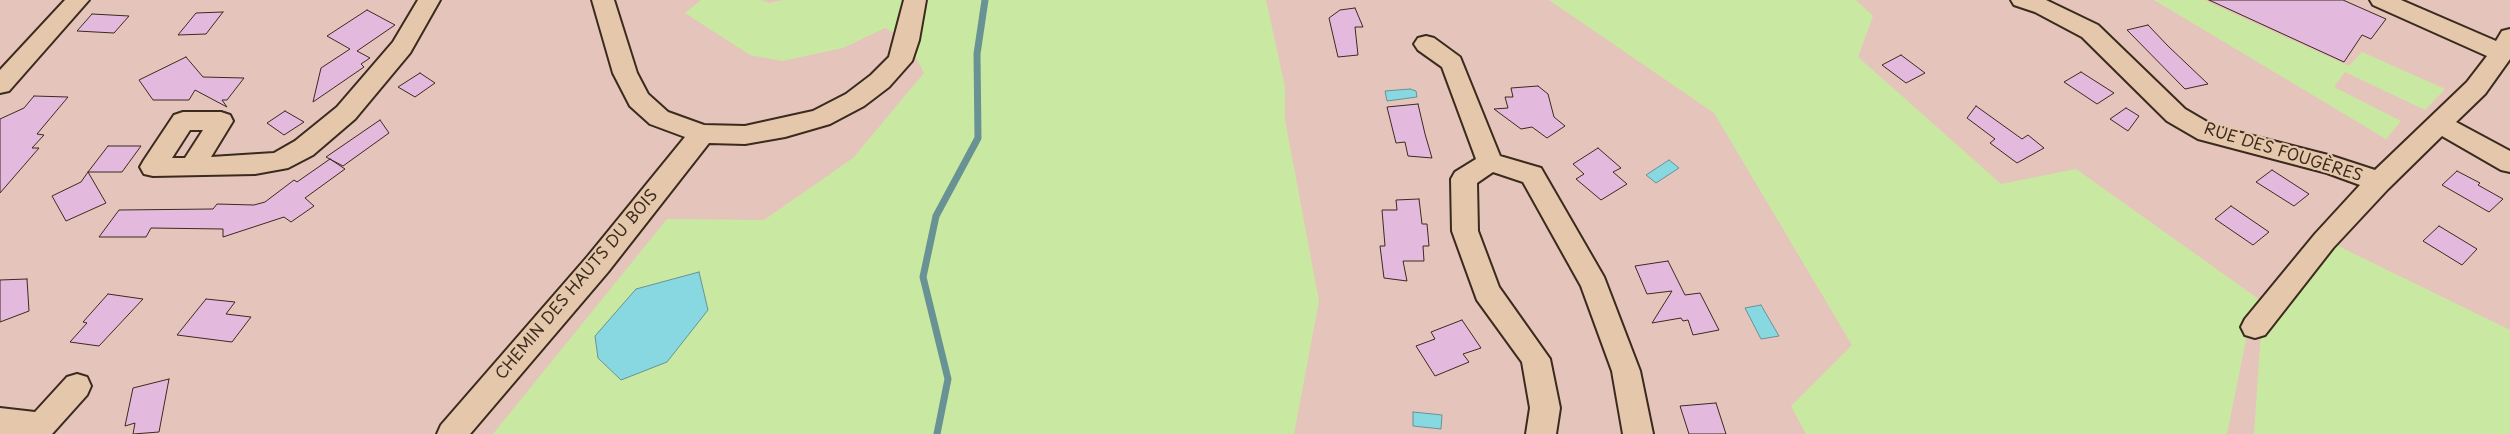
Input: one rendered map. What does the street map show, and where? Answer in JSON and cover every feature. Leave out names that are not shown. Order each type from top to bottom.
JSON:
[{"type":"street","points":[[0,85],[78,0]]},
{"type":"street","points":[[192,167],[255,165],[279,161],[304,148],[353,106],[402,47],[430,0]]},
{"type":"street","points":[[603,0],[625,72],[639,100],[659,118],[702,134],[745,135],[785,128],[821,118],[855,100],[880,81],[900,61],[908,40],[915,0]]},
{"type":"street","name":"RUE DES FOUGÈRES","points":[[2022,0],[2044,7],[2090,31],[2176,115],[2207,133],[2332,165],[2379,182]]},
{"type":"street","points":[[2255,327],[2324,241],[2379,182],[2476,88],[2506,45],[2380,0]]},
{"type":"street","points":[[1426,44],[1452,63],[1490,162]]},
{"type":"street","points":[[2440,124],[2510,163]]},
{"type":"street","name":"CHEMIN DES HAUTS DU BOIS","points":[[452,434],[598,264],[702,134]]},
{"type":"street","points":[[1490,162],[1464,180],[1465,231],[1488,292],[1536,359],[1545,408],[1541,434]]},
{"type":"street","points":[[1490,162],[1532,175],[1594,284],[1626,371],[1638,434]]},
{"type":"street","points":[[0,421],[41,425],[77,386]]},
{"type":"green space","points":[[701,0],[761,0],[770,3],[783,0],[1266,0],[1285,87],[1285,120],[1319,301],[1294,434],[493,434],[667,219],[764,220],[853,158],[924,73],[907,40],[885,28],[843,48],[782,61],[750,55],[685,13]]},
{"type":"green space","points":[[1549,0],[1856,0],[1873,16],[1858,57],[2001,184],[2076,169],[2260,300],[2249,325],[2227,434],[1806,434],[1791,406],[1852,345],[1714,113]]},
{"type":"green space","points":[[2154,0],[2204,0],[2349,66],[2362,52],[2445,89],[2425,110],[2345,72],[2334,87],[2401,121],[2386,139]]},
{"type":"green space","points":[[2334,244],[2510,330],[2510,434],[2254,434],[2261,332]]},
{"type":"water","points":[[1410,89],[1416,91],[1417,97],[1387,101],[1385,91]]},
{"type":"water","points":[[1669,160],[1679,168],[1656,183],[1646,175]]},
{"type":"water","points":[[699,272],[708,310],[667,362],[621,380],[598,358],[595,336],[636,289]]},
{"type":"water","points":[[1761,305],[1779,336],[1761,339],[1745,308]]},
{"type":"water","points":[[1413,412],[1442,415],[1441,429],[1413,426]]},
{"type":"building","points":[[2209,0],[2343,0],[2386,19],[2371,39],[2362,35],[2344,62]]},
{"type":"building","points":[[1355,8],[1363,27],[1355,27],[1358,55],[1338,57],[1329,18],[1340,10]]},
{"type":"building","points":[[367,10],[395,25],[357,51],[370,58],[361,64],[364,67],[313,102],[321,68],[350,49],[327,36]]},
{"type":"building","points":[[223,12],[206,34],[178,35],[196,13]]},
{"type":"building","points":[[92,14],[129,16],[114,33],[77,31]]},
{"type":"building","points":[[2148,25],[2208,84],[2185,89],[2127,30]]},
{"type":"building","points":[[1901,55],[1925,73],[1906,83],[1882,65]]},
{"type":"building","points":[[186,57],[203,77],[244,78],[227,100],[222,100],[227,107],[195,90],[189,100],[153,100],[139,80]]},
{"type":"building","points":[[2081,72],[2114,93],[2097,104],[2064,82]]},
{"type":"building","points":[[420,73],[435,83],[415,97],[398,87]]},
{"type":"building","points":[[1538,86],[1548,94],[1554,117],[1565,126],[1547,138],[1532,127],[1521,129],[1494,109],[1508,108],[1505,97],[1513,97],[1511,88]]},
{"type":"building","points":[[34,96],[68,97],[37,134],[44,135],[32,148],[39,148],[0,193],[0,119],[24,108]]},
{"type":"building","points":[[1418,104],[1432,158],[1408,156],[1405,142],[1396,143],[1387,107]]},
{"type":"building","points":[[1976,106],[2022,139],[2028,135],[2044,148],[2017,163],[1990,143],[1995,139],[1967,118]]},
{"type":"building","points":[[2126,108],[2139,116],[2128,131],[2110,119]]},
{"type":"building","points":[[285,111],[304,122],[284,135],[267,123]]},
{"type":"building","points":[[380,120],[389,133],[343,166],[326,157]]},
{"type":"building","points":[[108,146],[141,146],[122,172],[88,172]]},
{"type":"building","points":[[1598,148],[1621,168],[1613,172],[1627,184],[1601,200],[1576,179],[1584,174],[1573,164]]},
{"type":"building","points":[[330,159],[345,169],[305,198],[314,206],[291,222],[284,217],[223,237],[223,229],[151,228],[146,237],[99,237],[119,210],[213,209],[217,204],[254,205],[265,202],[294,180],[297,182]]},
{"type":"building","points":[[2272,170],[2309,194],[2294,206],[2256,182]]},
{"type":"building","points":[[2457,171],[2480,183],[2478,185],[2503,199],[2489,212],[2442,185]]},
{"type":"building","points":[[88,172],[106,203],[66,221],[52,196],[81,182]]},
{"type":"building","points":[[1419,199],[1422,224],[1427,224],[1429,246],[1423,246],[1424,261],[1403,261],[1407,281],[1384,278],[1380,246],[1385,246],[1382,210],[1397,210],[1396,200]]},
{"type":"building","points":[[2231,206],[2269,232],[2253,245],[2215,219]]},
{"type":"building","points":[[2439,226],[2477,249],[2462,265],[2423,241]]},
{"type":"building","points":[[1668,261],[1685,295],[1700,293],[1719,330],[1693,335],[1688,320],[1683,321],[1681,318],[1652,323],[1672,291],[1647,294],[1635,266]]},
{"type":"building","points":[[27,279],[29,311],[0,322],[0,280]]},
{"type":"building","points":[[108,294],[143,299],[99,346],[70,342],[87,323],[83,322]]},
{"type":"building","points":[[206,299],[235,302],[226,314],[251,317],[232,342],[177,335]]},
{"type":"building","points":[[1462,320],[1481,348],[1463,354],[1469,362],[1435,376],[1416,346],[1435,339],[1431,332]]},
{"type":"building","points":[[169,379],[159,432],[133,434],[135,423],[125,426],[133,388]]},
{"type":"building","points":[[1716,403],[1726,434],[1689,434],[1680,406]]},
{"type":"waterway","points":[[937,434],[948,379],[923,277],[936,216],[978,138],[977,54],[985,0]]}]
